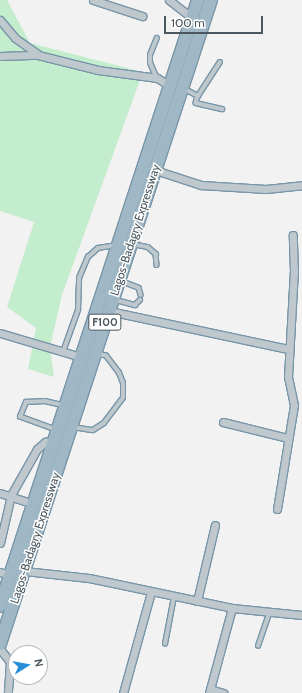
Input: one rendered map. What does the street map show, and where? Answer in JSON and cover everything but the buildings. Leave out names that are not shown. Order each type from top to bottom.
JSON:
[{"type":"highway","name":"Lagos-Badagry Expressway","points":[[0,644],[25,571],[94,353],[112,299],[120,281],[170,85],[198,0]]},
{"type":"highway","name":"Lagos-Badagry Expressway","points":[[0,606],[5,573],[33,504],[117,245],[182,87],[211,0]]},
{"type":"street","points":[[93,0],[142,16]]},
{"type":"street","points":[[171,1],[192,18]]},
{"type":"street","points":[[0,20],[15,38],[38,55]]},
{"type":"street","points":[[0,56],[38,55],[98,70],[157,78],[170,85]]},
{"type":"street","points":[[148,168],[201,185],[266,188],[302,185]]},
{"type":"street","points":[[276,509],[287,438],[294,405],[288,377],[288,348],[298,271],[293,235]]},
{"type":"street","points":[[109,311],[288,348]]},
{"type":"street","points":[[0,333],[81,357]]},
{"type":"street","points":[[223,422],[287,438]]},
{"type":"street","points":[[0,543],[11,495],[38,449],[44,442],[55,436]]},
{"type":"street","points":[[0,493],[11,495],[33,504]]},
{"type":"street","points":[[197,601],[215,525]]},
{"type":"street","points":[[25,571],[88,578],[174,597],[269,614],[302,615]]},
{"type":"street","points":[[122,693],[151,592]]},
{"type":"street","points":[[223,693],[210,691],[232,608]]},
{"type":"street","points":[[0,649],[10,662],[8,693]]},
{"type":"lane","points":[[157,38],[150,63],[157,78]]},
{"type":"lane","points":[[220,62],[198,96],[196,103],[222,108]]},
{"type":"lane","points":[[182,87],[198,96]]},
{"type":"lane","points":[[129,244],[148,247],[156,254],[157,265]]},
{"type":"lane","points":[[63,352],[78,310],[79,278],[88,257],[98,248],[117,245]]},
{"type":"lane","points":[[120,281],[139,288],[141,295]]},
{"type":"lane","points":[[112,299],[135,305],[140,300]]},
{"type":"lane","points":[[70,427],[93,430],[104,423],[123,398],[124,390],[119,373],[106,356],[94,353]]},
{"type":"lane","points":[[55,436],[20,417],[26,402],[45,401],[65,405]]},
{"type":"lane","points":[[165,644],[174,597]]},
{"type":"lane","points":[[258,646],[269,614]]},
{"type":"green space","points":[[0,0],[7,0],[30,43],[143,72],[62,295],[50,347],[54,377],[28,369],[36,328],[7,307],[34,222],[0,211]]}]
